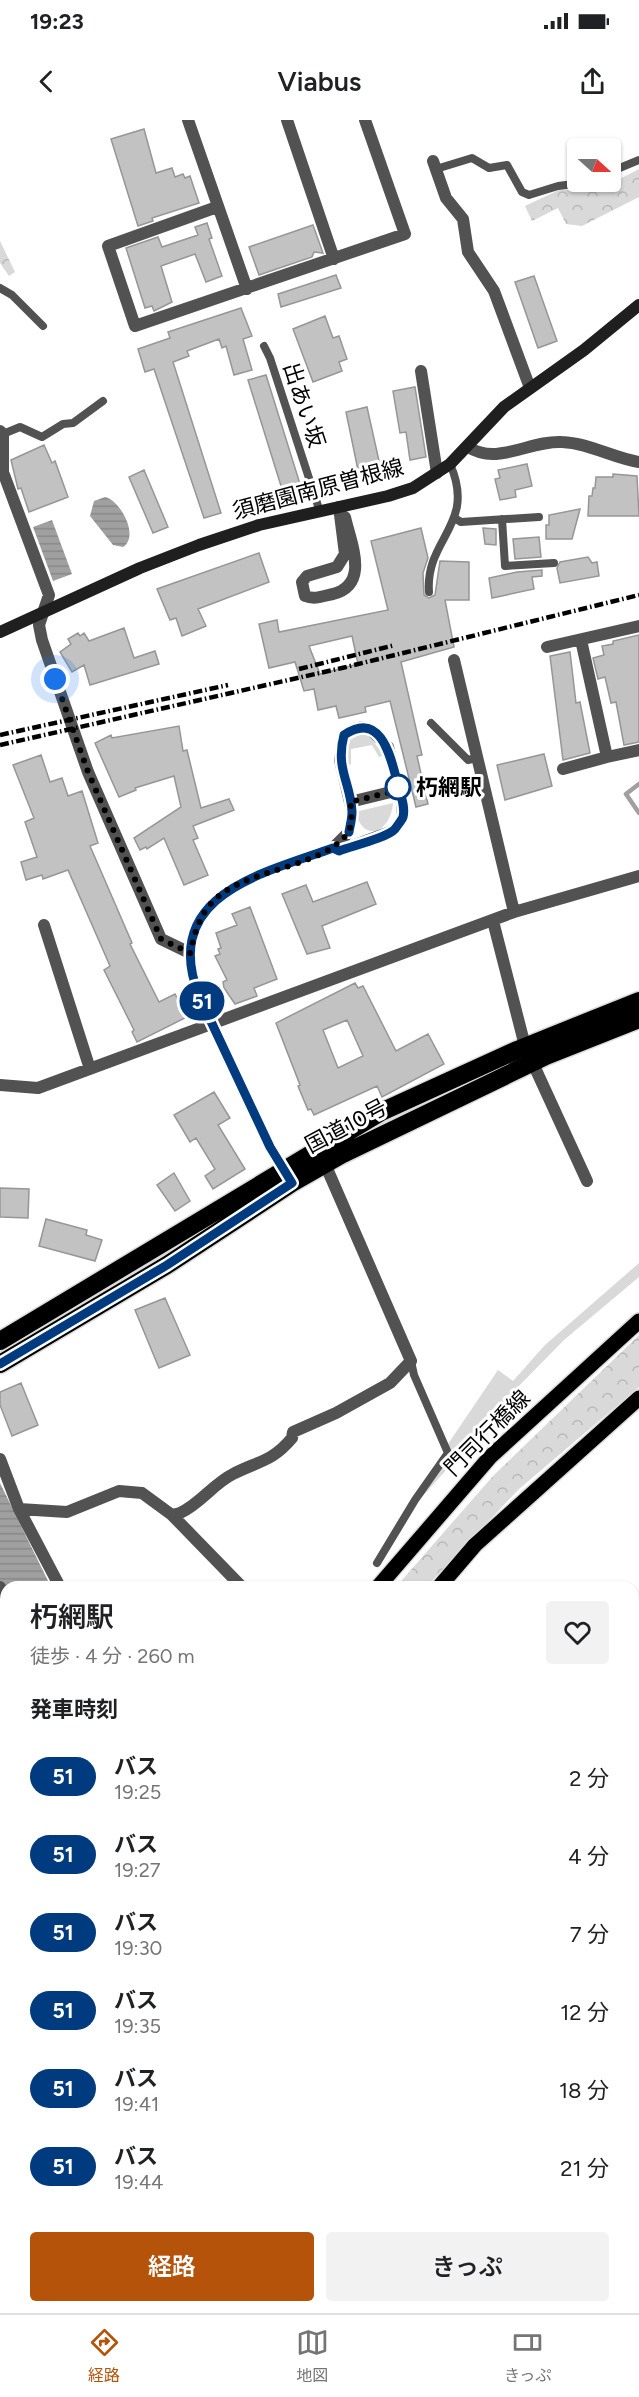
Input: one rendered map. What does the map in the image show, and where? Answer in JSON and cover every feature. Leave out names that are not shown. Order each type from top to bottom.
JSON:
[{"type":"highway","name":"国道10号","points":[[0,1364],[167,1265],[287,1176],[381,1113],[528,1054],[639,1001]]},
{"type":"highway","name":"国道10号","points":[[0,1341],[287,1176],[325,1164],[438,1105],[528,1054],[639,1019]]},
{"type":"main road","name":"須磨園南原曽根線","points":[[0,632],[140,568],[199,545],[259,525],[319,509],[340,511],[413,488],[450,464],[504,407],[584,350],[639,305]]},
{"type":"main road","points":[[287,1176],[270,1147],[193,979],[190,953],[199,922],[207,907],[219,896],[236,884],[333,848]]},
{"type":"main road","name":"門司行橋線","points":[[383,1581],[490,1457],[639,1321]]},
{"type":"main road","points":[[444,1581],[476,1545],[639,1398]]},
{"type":"street","points":[[188,120],[247,289]]},
{"type":"street","points":[[287,120],[334,259]]},
{"type":"street","points":[[217,207],[108,246],[135,326],[405,234],[365,120]]},
{"type":"street","points":[[434,165],[446,198],[463,219],[468,252],[494,291],[530,388]]},
{"type":"street","points":[[421,371],[433,462],[437,473]]},
{"type":"street","points":[[2,433],[3,472],[49,595],[46,611],[39,625],[42,640],[88,772],[161,939],[190,953]]},
{"type":"street","points":[[468,447],[486,456],[561,442],[590,447],[639,462]]},
{"type":"street","points":[[340,511],[345,517],[356,563],[354,579],[344,591],[312,599],[305,596],[302,582],[307,576],[337,567],[343,562],[345,554],[339,519],[340,511]]},
{"type":"street","points":[[547,647],[639,626]]},
{"type":"street","points":[[581,640],[607,757]]},
{"type":"street","points":[[454,660],[514,912]]},
{"type":"street","points":[[354,729],[370,729],[388,747],[403,817],[393,831],[339,851],[333,848],[349,832],[352,811],[350,802],[340,760],[344,735],[354,729]]},
{"type":"street","points":[[563,769],[639,750]]},
{"type":"street","points":[[350,802],[399,790]]},
{"type":"street","points":[[0,1085],[38,1088],[514,912],[639,876]]},
{"type":"street","points":[[493,921],[528,1054],[587,1181]]},
{"type":"street","points":[[44,925],[90,1069]]},
{"type":"street","points":[[171,1515],[187,1510],[232,1474],[259,1465],[274,1456],[292,1438],[293,1432],[336,1413],[390,1383],[411,1361],[325,1164]]},
{"type":"street","points":[[0,1459],[19,1509],[57,1581]]},
{"type":"street","points":[[19,1509],[67,1512],[119,1491],[142,1493],[171,1515],[236,1581]]},
{"type":"lane","points":[[434,165],[472,158],[489,168],[507,165],[522,192],[529,195],[567,185]]},
{"type":"lane","points":[[621,167],[639,160]]},
{"type":"lane","points":[[0,288],[12,295],[43,326]]},
{"type":"lane","name":"出あい坂","points":[[264,346],[270,358],[319,509]]},
{"type":"lane","points":[[2,433],[20,427],[42,437],[63,424],[73,423],[103,401]]},
{"type":"lane","points":[[429,591],[432,565],[456,519],[459,502],[458,482],[450,464]]},
{"type":"lane","points":[[456,519],[461,522],[540,517]]},
{"type":"lane","points":[[502,519],[505,566],[554,563]]},
{"type":"lane","points":[[431,723],[468,760],[477,758]]},
{"type":"lane","points":[[377,1563],[415,1500],[448,1453],[414,1375],[411,1361]]},
{"type":"green space","points":[[639,169],[639,197],[582,226],[566,224],[558,208],[532,221],[525,206],[561,189],[567,190],[567,192],[621,192],[621,178]]},
{"type":"green space","points":[[0,241],[15,272],[9,276],[0,263]]},
{"type":"green space","points":[[360,733],[368,735],[384,755],[379,757],[372,745],[351,749],[351,764],[346,766],[345,756],[349,741]]},
{"type":"green space","points":[[393,803],[388,821],[377,830],[371,831],[365,828],[359,822],[355,812]]},
{"type":"green space","points":[[639,1263],[639,1277],[564,1340],[455,1451],[458,1457],[421,1498],[448,1444],[498,1370],[513,1381],[545,1345]]},
{"type":"green space","points":[[639,1335],[639,1387],[519,1489],[432,1581],[401,1581],[493,1476]]},
{"type":"shaded area","points":[[105,497],[122,511],[129,527],[128,542],[123,547],[113,545],[90,516],[94,501]]},
{"type":"shaded area","points":[[52,520],[72,574],[53,581],[33,527]]},
{"type":"shaded area","points":[[0,1483],[48,1581],[0,1581]]},
{"type":"building","points":[[144,129],[156,173],[172,168],[175,177],[183,174],[185,178],[190,176],[199,203],[152,218],[153,221],[138,226],[111,139]]},
{"type":"building","points":[[207,223],[212,238],[209,239],[222,276],[206,282],[195,254],[161,266],[172,302],[154,311],[152,306],[145,308],[126,248],[158,237],[162,247],[198,235],[195,227]]},
{"type":"building","points":[[313,225],[323,253],[314,252],[312,257],[259,275],[249,247]]},
{"type":"building","points":[[336,275],[341,288],[281,307],[278,294]]},
{"type":"building","points":[[534,276],[557,341],[538,348],[515,282]]},
{"type":"building","points":[[241,308],[252,336],[243,339],[252,370],[234,375],[226,346],[222,348],[219,339],[187,351],[189,356],[173,362],[221,513],[204,518],[154,369],[145,372],[138,349],[170,338],[168,332]]},
{"type":"building","points":[[325,316],[333,338],[339,336],[347,359],[339,362],[342,371],[313,382],[293,329]]},
{"type":"building","points":[[266,375],[300,484],[282,489],[248,380]]},
{"type":"building","points":[[415,387],[426,457],[410,460],[406,432],[400,433],[393,391]]},
{"type":"building","points":[[367,407],[381,470],[359,475],[346,412]]},
{"type":"building","points":[[44,445],[52,463],[55,461],[68,497],[29,512],[21,488],[18,489],[11,460]]},
{"type":"building","points":[[527,464],[532,486],[515,490],[516,497],[500,500],[495,479],[500,478],[498,470]]},
{"type":"building","points":[[144,470],[168,527],[153,533],[129,477]]},
{"type":"building","points":[[613,474],[637,476],[639,516],[588,516],[589,496],[592,496],[593,488],[595,488],[596,477],[613,477]]},
{"type":"building","points":[[580,509],[572,539],[546,539],[549,515]]},
{"type":"building","points":[[421,528],[428,558],[423,573],[424,595],[429,598],[435,595],[440,561],[469,562],[469,600],[445,600],[454,647],[401,662],[422,755],[417,756],[428,804],[416,807],[390,701],[365,707],[366,712],[339,718],[336,706],[318,710],[314,689],[304,691],[295,662],[269,668],[259,624],[277,620],[279,632],[388,610],[371,541]],"holes":[[[352,636],[358,664],[320,674],[309,646]]]},
{"type":"building","points":[[483,528],[496,529],[496,545],[485,544]]},
{"type":"building","points":[[539,537],[541,557],[515,559],[513,539]]},
{"type":"building","points":[[259,553],[269,582],[198,609],[206,626],[182,636],[176,618],[170,620],[157,589]]},
{"type":"building","points":[[588,557],[592,563],[597,562],[599,576],[560,583],[557,568],[560,562]]},
{"type":"building","points":[[542,570],[542,576],[532,577],[534,589],[492,598],[489,578]]},
{"type":"building","points":[[124,628],[134,658],[155,651],[159,664],[90,685],[84,665],[72,672],[60,652],[71,644],[68,639],[78,633],[80,636],[84,633],[89,641]]},
{"type":"building","points":[[639,635],[639,742],[624,745],[616,702],[611,703],[605,677],[598,679],[593,658],[604,655],[602,646]]},
{"type":"building","points":[[570,652],[576,703],[580,702],[590,753],[563,760],[550,656]]},
{"type":"building","points":[[179,726],[183,751],[187,750],[201,808],[229,799],[234,810],[193,826],[198,838],[193,840],[208,875],[184,885],[164,838],[147,849],[146,847],[140,850],[134,838],[181,807],[174,776],[135,788],[136,790],[119,797],[95,743],[111,735],[112,738]]},
{"type":"building","points":[[544,754],[552,786],[505,800],[497,765]]},
{"type":"building","points":[[41,755],[50,782],[62,778],[68,796],[82,791],[98,843],[90,846],[132,943],[130,944],[159,1002],[175,994],[187,1017],[137,1042],[132,1032],[134,1030],[104,970],[110,966],[68,870],[43,879],[42,875],[26,880],[21,862],[37,857],[25,822],[34,818],[13,765]]},
{"type":"building","points":[[367,882],[376,904],[322,926],[330,948],[307,954],[282,894],[306,885],[313,902]]},
{"type":"building","points":[[250,907],[277,979],[254,988],[257,996],[235,1004],[224,988],[223,982],[227,980],[215,956],[220,954],[218,949],[221,948],[216,933],[237,925],[232,914]]},
{"type":"building","points":[[355,983],[358,988],[363,986],[396,1051],[428,1034],[444,1064],[382,1097],[377,1086],[314,1115],[311,1109],[308,1110],[298,1086],[300,1085],[276,1023]],"holes":[[[347,1020],[363,1056],[338,1068],[323,1030]]]},
{"type":"building","points":[[214,1092],[230,1118],[218,1125],[245,1169],[213,1189],[205,1176],[215,1169],[196,1138],[190,1142],[174,1115]]},
{"type":"building","points":[[174,1173],[190,1201],[175,1211],[157,1185]]},
{"type":"building","points":[[0,1188],[29,1189],[28,1218],[0,1217]]},
{"type":"building","points":[[46,1219],[87,1230],[86,1235],[102,1240],[95,1261],[39,1246]]},
{"type":"building","points":[[165,1298],[190,1355],[159,1368],[135,1310]]},
{"type":"building","points":[[21,1383],[38,1425],[12,1436],[0,1405],[0,1392]]},
{"type":"waterway","points":[[639,784],[626,794],[639,813]]},
{"type":"railway","points":[[0,745],[342,668],[639,595]]},
{"type":"railway","points":[[299,669],[395,645]]},
{"type":"railway","points":[[0,735],[228,685]]},
{"type":"bus line","name":"51","points":[[0,1364],[167,1265],[292,1183],[270,1147],[199,996],[193,979],[190,953],[194,935],[207,907],[236,884],[333,848],[339,851],[393,831],[403,817],[402,802],[388,747],[370,729],[362,727],[344,735],[340,748],[340,760],[352,811],[349,832]]},
{"type":"place","name":"朽網駅","points":[[398,787]]},
{"type":"route","points":[[55,679],[70,728],[161,939],[190,953],[199,922],[207,907],[219,896],[236,884],[333,848],[349,832],[352,811],[350,802],[399,790],[398,787]]}]
